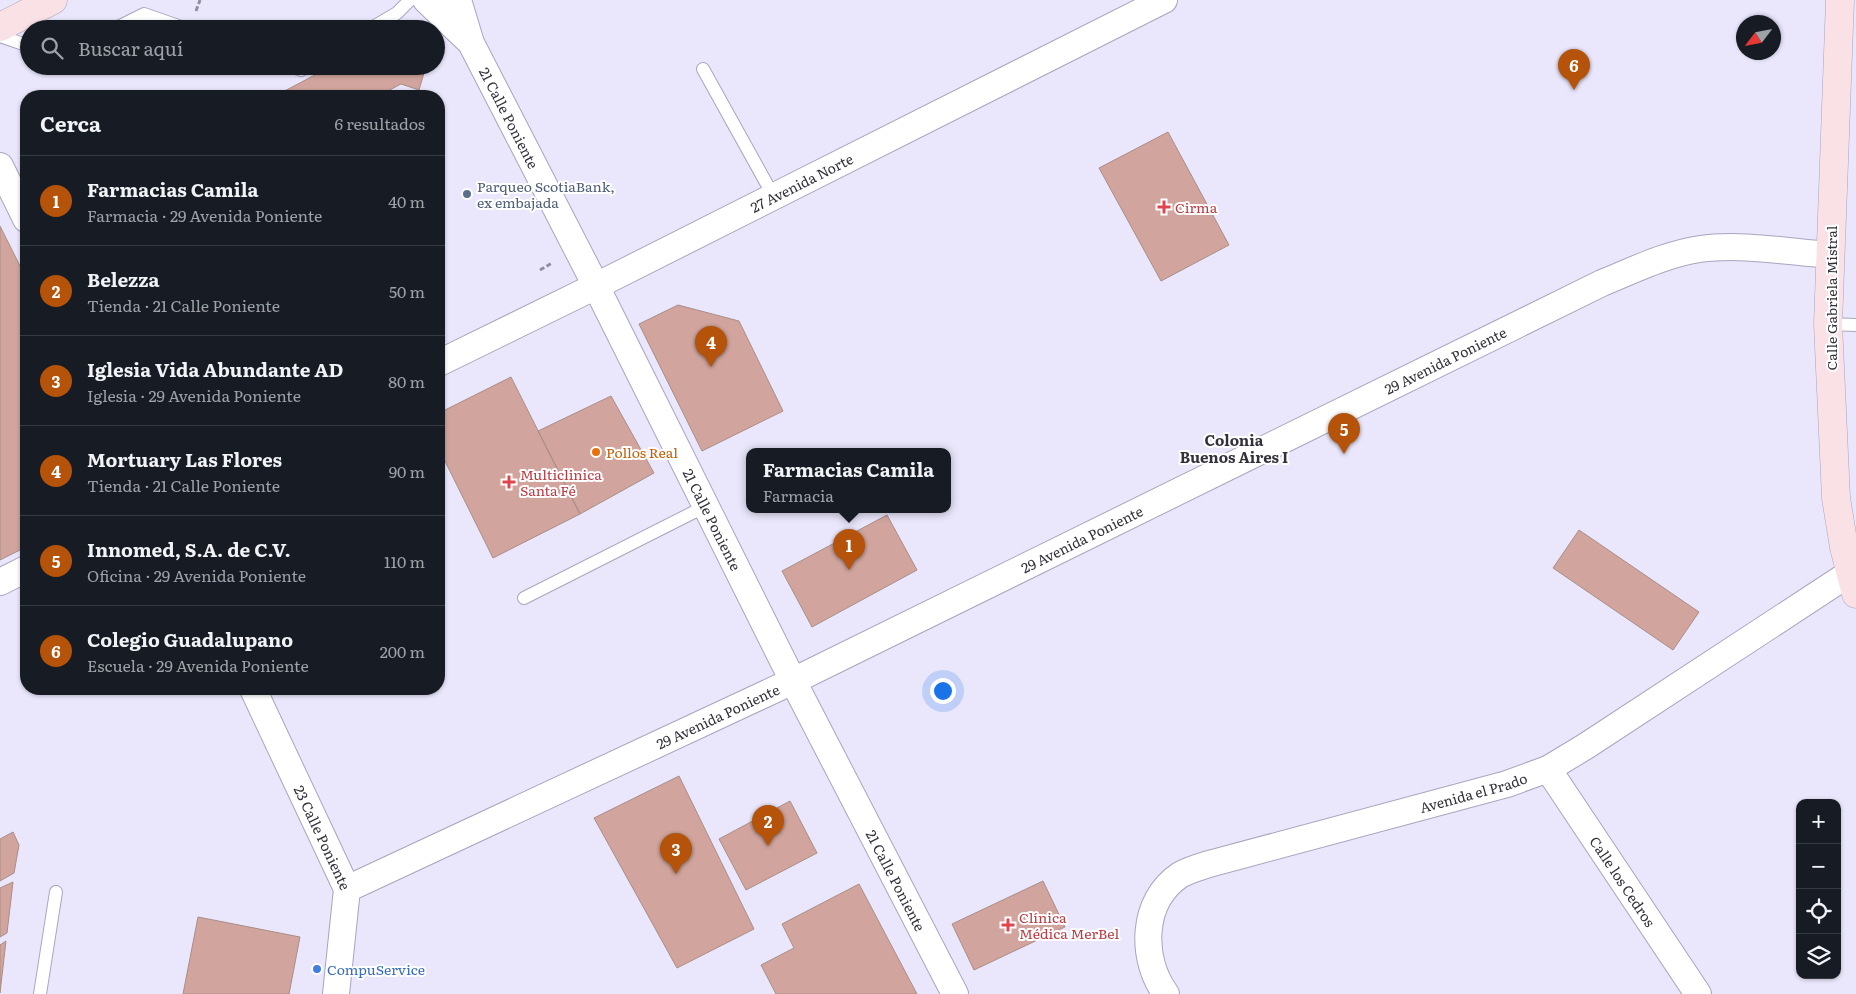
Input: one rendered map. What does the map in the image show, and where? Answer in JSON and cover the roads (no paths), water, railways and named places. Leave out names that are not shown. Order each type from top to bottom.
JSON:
[{"type":"street","points":[[0,27],[53,0]]},
{"type":"street","name":"21 Calle Poniente","points":[[426,0],[448,18],[471,43]]},
{"type":"street","name":"21 Calle Poniente","points":[[458,0],[471,43],[596,286],[793,680],[955,994]]},
{"type":"street","name":"27 Avenida Norte","points":[[445,360],[774,197],[1164,0]]},
{"type":"street","name":"Calle Gabriela Mistral","points":[[1840,0],[1828,324],[1836,498],[1853,584]]},
{"type":"street","points":[[0,166],[20,207]]},
{"type":"street","name":"29 Avenida Poniente","points":[[347,890],[793,680],[1602,283],[1659,259],[1700,249],[1736,248],[1830,255]]},
{"type":"street","points":[[0,582],[20,572]]},
{"type":"street","name":"Avenida el Prado","points":[[1166,994],[1156,979],[1148,936],[1153,909],[1169,884],[1180,876],[1209,864],[1507,784],[1548,769],[1853,584]]},
{"type":"street","name":"23 Calle Poniente","points":[[257,695],[347,890],[336,994]]},
{"type":"street","name":"Calle los Cedros","points":[[1548,769],[1698,994]]},
{"type":"lane","points":[[384,20],[410,0]]},
{"type":"lane","points":[[132,20],[144,14],[161,20]]},
{"type":"lane","points":[[0,36],[20,43]]},
{"type":"lane","points":[[703,69],[774,197]]},
{"type":"lane","points":[[1828,324],[1856,325]]},
{"type":"lane","points":[[524,598],[706,506]]},
{"type":"lane","points":[[40,994],[56,892]]},
{"type":"place","name":"Colegio Guadalupano","points":[[1574,90]]},
{"type":"place","name":"Parqueo ScotiaBank, ex embajada","points":[[467,194]]},
{"type":"place","name":"Cirma","points":[[1164,207]]},
{"type":"place","name":"Mortuary Las Flores","points":[[711,367]]},
{"type":"place","name":"Pollos Real","points":[[596,452]]},
{"type":"place","name":"Innomed, S.A. de C.V.","points":[[1344,454]]},
{"type":"place","name":"Multiclinica Santa Fé","points":[[509,482]]},
{"type":"place","name":"Farmacias Camila","points":[[849,570]]},
{"type":"place","name":"Belezza","points":[[768,846]]},
{"type":"place","name":"Iglesia Vida Abundante AD","points":[[676,874]]},
{"type":"place","name":"Clínica Médica MerBel","points":[[1008,925]]},
{"type":"place","name":"CompuService","points":[[317,969]]},
{"type":"district","name":"Colonia Buenos Aires I","points":[[1234,448]]}]
